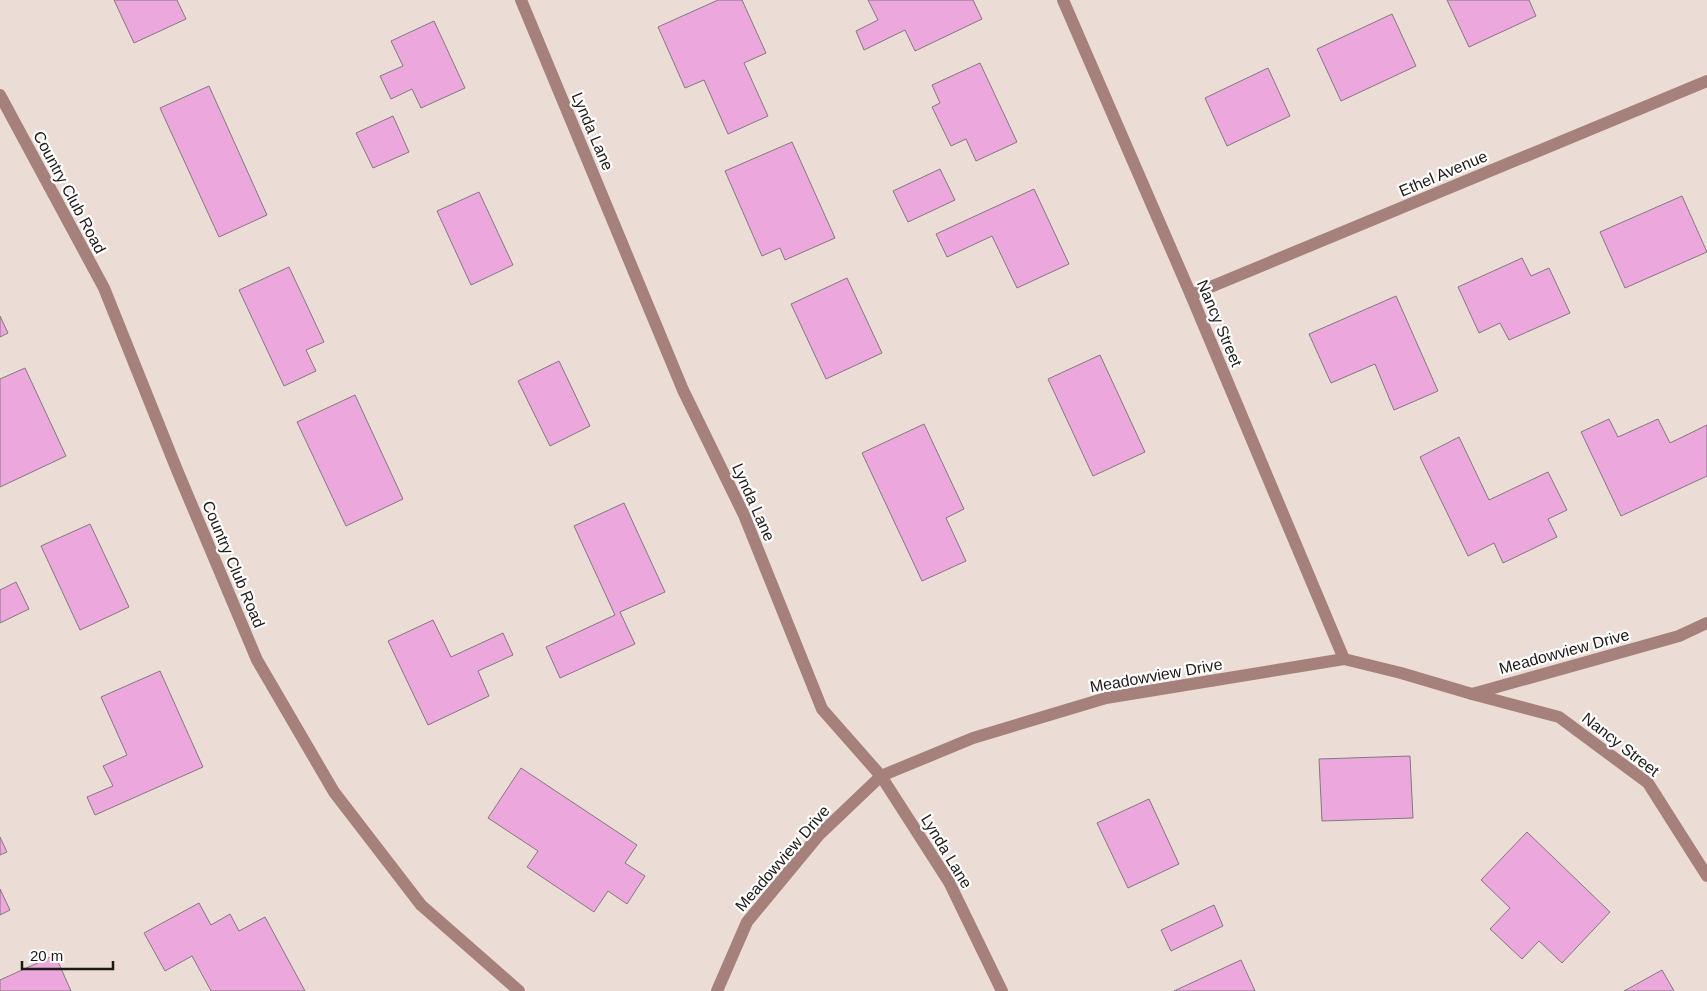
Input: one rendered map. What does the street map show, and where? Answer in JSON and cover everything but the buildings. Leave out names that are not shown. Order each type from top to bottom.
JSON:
[{"type":"street","name":"Lynda Lane","points":[[521,0],[683,390],[744,515],[822,709],[881,776],[949,882],[1002,991]]},
{"type":"street","name":"Nancy Street","points":[[1063,0],[1191,295],[1344,659]]},
{"type":"street","name":"Ethel Avenue","points":[[1191,295],[1707,81]]},
{"type":"street","name":"Country Club Road","points":[[0,96],[104,288],[177,470],[267,677],[334,792],[421,905],[519,991]]},
{"type":"street","name":"Meadowview Drive","points":[[717,991],[747,922],[819,835],[881,776],[973,738],[1106,698],[1344,659],[1401,673],[1472,694],[1680,636],[1707,623]]},
{"type":"street","name":"Nancy Street","points":[[1472,694],[1559,717],[1648,783],[1707,876]]}]
